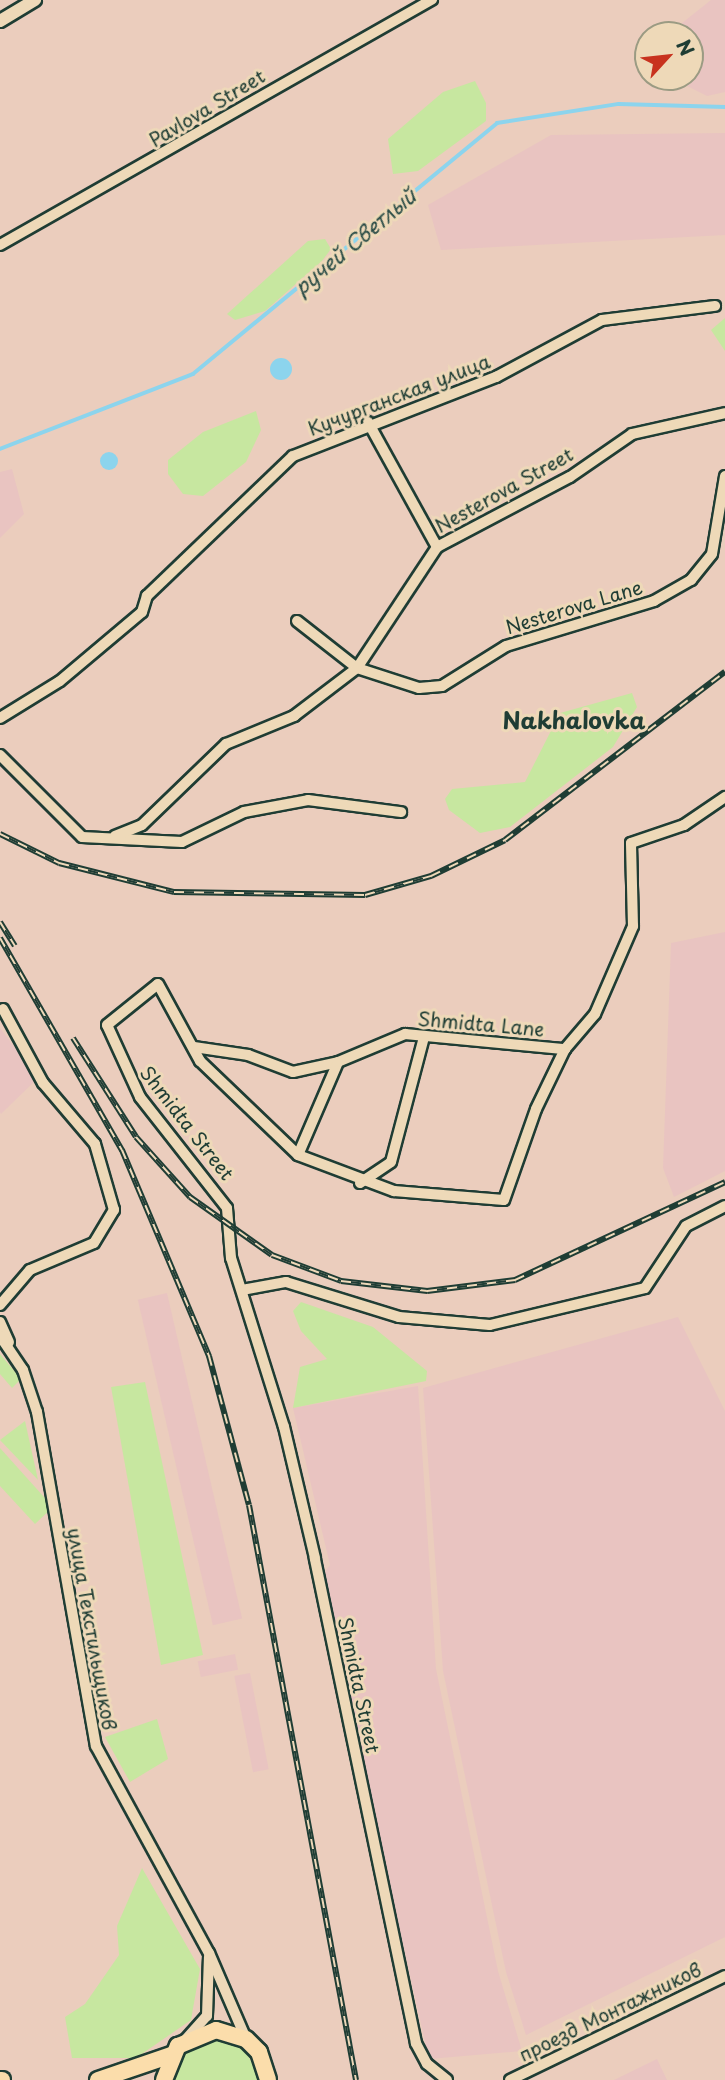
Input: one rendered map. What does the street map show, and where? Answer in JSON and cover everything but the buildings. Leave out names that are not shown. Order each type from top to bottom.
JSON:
[{"type":"main road","points":[[164,2080],[171,2055],[186,2039],[216,2030],[246,2039],[269,2076]]},
{"type":"main road","points":[[98,2080],[171,2055]]},
{"type":"street","points":[[0,21],[35,0]]},
{"type":"street","name":"Pavlova Street","points":[[0,245],[432,0]]},
{"type":"street","name":"Кучурганская улица","points":[[0,718],[60,681],[142,612],[146,596],[293,456],[368,422],[496,377],[602,320],[691,306],[715,306]]},
{"type":"street","name":"Nesterova Street","points":[[115,836],[142,825],[226,744],[294,716],[357,668],[437,547],[570,477],[632,433],[725,414]]},
{"type":"street","points":[[368,422],[437,547]]},
{"type":"street","name":"Nesterova Lane","points":[[297,621],[357,668],[430,689],[518,641],[673,591],[712,554],[725,476]]},
{"type":"street","points":[[0,755],[82,837],[115,836],[182,842],[244,812],[309,800],[401,812]]},
{"type":"street","name":"Shmidta Street","points":[[447,2080],[427,2064],[416,2043],[312,1545],[242,1290],[224,1201],[140,1097],[107,1025],[158,984],[201,1061],[298,1155],[360,1183],[504,1200],[565,1049],[595,1014],[633,926],[631,844],[684,825],[725,797]]},
{"type":"street","points":[[0,1305],[30,1270],[94,1243],[114,1210],[95,1143],[43,1083],[3,1009]]},
{"type":"street","name":"Shmidta Lane","points":[[194,1047],[248,1055],[293,1072],[338,1062],[405,1034],[565,1049]]},
{"type":"street","points":[[360,1183],[391,1162],[424,1037]]},
{"type":"street","points":[[298,1155],[338,1062]]},
{"type":"street","points":[[242,1290],[286,1282],[399,1317],[491,1325],[645,1288],[686,1226],[725,1206]]},
{"type":"street","points":[[0,1322],[12,1349]]},
{"type":"street","name":"улица Текстильщиков","points":[[0,1336],[12,1349],[37,1412],[96,1746],[209,1953],[246,2039]]},
{"type":"street","points":[[186,2039],[208,2016],[209,1953]]},
{"type":"street","name":"проезд Монтажников","points":[[510,2080],[725,1976]]},
{"type":"shaded area","points":[[711,0],[725,0],[725,92],[707,96],[697,91],[704,91],[704,21],[685,21]]},
{"type":"shaded area","points":[[725,133],[725,235],[441,250],[428,205],[551,135]]},
{"type":"shaded area","points":[[12,469],[24,514],[0,538],[0,472]]},
{"type":"shaded area","points":[[725,932],[725,1171],[674,1197],[663,1168],[671,943]]},
{"type":"shaded area","points":[[0,1028],[38,1078],[1,1114],[0,1112]]},
{"type":"shaded area","points":[[167,1293],[242,1618],[213,1625],[138,1300]]},
{"type":"shaded area","points":[[678,1317],[725,1411],[725,1937],[526,2035],[506,1972],[443,1671],[423,1388]]},
{"type":"shaded area","points":[[418,1386],[436,1669],[498,1971],[522,2051],[429,2059],[320,1578],[330,1565],[293,1408]]},
{"type":"shaded area","points":[[235,1654],[238,1670],[201,1677],[198,1661]]},
{"type":"shaded area","points":[[250,1673],[269,1769],[253,1772],[234,1676]]},
{"type":"shaded area","points":[[657,2059],[667,2080],[614,2080]]},
{"type":"green space","points":[[475,81],[486,103],[486,121],[418,171],[393,174],[388,139],[443,92]]},
{"type":"green space","points":[[325,239],[331,249],[322,261],[265,311],[235,320],[227,314],[308,241]]},
{"type":"green space","points":[[725,318],[725,351],[711,330]]},
{"type":"green space","points":[[256,411],[261,430],[246,462],[203,496],[183,494],[168,474],[168,460],[203,432]]},
{"type":"green space","points":[[632,693],[637,707],[613,747],[510,827],[480,833],[449,810],[445,799],[452,789],[525,782],[560,713]]},
{"type":"green space","points":[[301,1302],[373,1327],[427,1371],[426,1381],[293,1408],[300,1367],[327,1359],[301,1331],[293,1311]]},
{"type":"green space","points":[[0,1354],[21,1379],[12,1388],[0,1374]]},
{"type":"green space","points":[[145,1382],[203,1655],[161,1665],[111,1387]]},
{"type":"green space","points":[[25,1421],[38,1480],[0,1440]]},
{"type":"green space","points":[[0,1448],[53,1507],[35,1524],[0,1486]]},
{"type":"green space","points":[[157,1719],[168,1759],[130,1782],[105,1737]]},
{"type":"green space","points":[[142,1868],[200,1969],[191,2020],[136,2058],[72,2058],[65,2017],[85,2004],[119,1955],[117,1926]]},
{"type":"green space","points":[[216,2037],[244,2047],[260,2080],[170,2080],[188,2046]]},
{"type":"water","points":[[281,358],[289,361],[292,369],[289,377],[281,380],[273,377],[270,369],[273,361]]},
{"type":"water","points":[[109,452],[115,455],[118,461],[115,467],[109,470],[103,467],[100,461],[103,455]]},
{"type":"waterway","name":"ручей Светлый","points":[[0,449],[193,374],[497,123],[619,104],[725,107]]},
{"type":"railway","points":[[0,834],[59,863],[174,892],[365,895],[431,876],[505,840],[725,672]]},
{"type":"railway","points":[[0,922],[15,946]]},
{"type":"railway","points":[[0,938],[122,1150],[209,1356],[249,1505],[356,2080]]},
{"type":"railway","points":[[73,1038],[136,1137],[190,1197],[272,1255],[341,1281],[427,1291],[515,1280],[725,1182]]},
{"type":"district","name":"Nakhalovka","points":[[574,720]]}]
